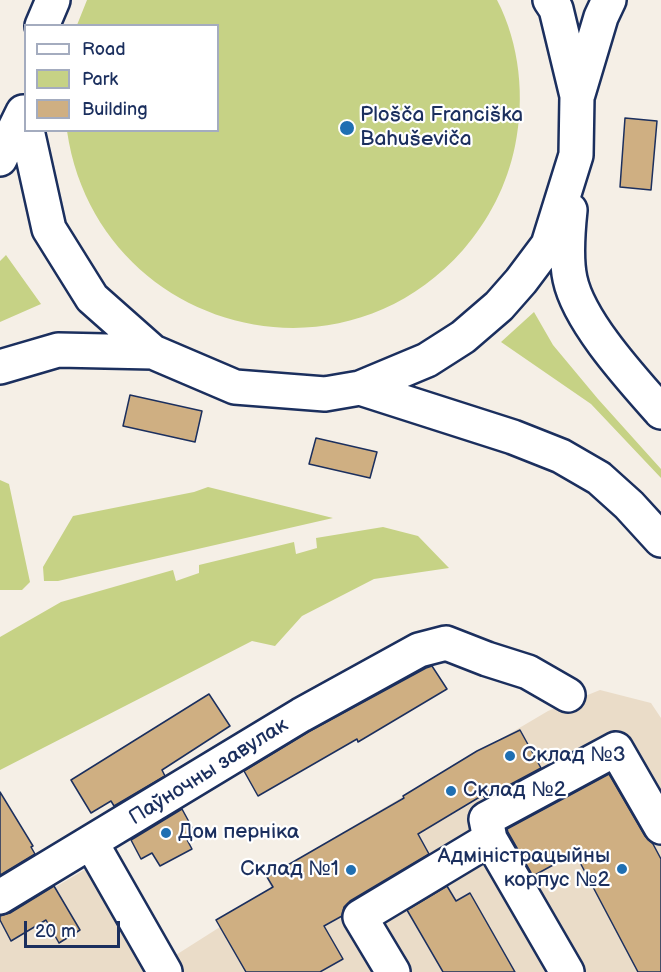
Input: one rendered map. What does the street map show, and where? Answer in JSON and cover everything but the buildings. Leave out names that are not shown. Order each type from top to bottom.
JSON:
[{"type":"main road","points":[[43,24],[53,0]]},
{"type":"main road","points":[[550,0],[556,9],[577,96],[576,155],[568,230],[570,279],[586,320],[661,412]]},
{"type":"main road","points":[[577,96],[601,17],[609,0]]},
{"type":"main road","points":[[0,159],[24,118]]},
{"type":"main road","points":[[28,132],[49,230],[92,298],[153,352],[235,387],[325,394],[360,388],[427,360],[463,337],[499,306],[548,245],[576,155]]},
{"type":"main road","points":[[0,367],[58,350],[153,352]]},
{"type":"main road","points":[[360,388],[513,437],[561,456],[599,478],[629,505],[661,540]]},
{"type":"main road","name":"Паўночны завулак","points":[[0,897],[92,844],[301,715],[419,650],[446,643],[528,672],[568,695]]},
{"type":"main road","points":[[567,972],[490,839],[486,819],[616,749],[661,827]]},
{"type":"main road","points":[[393,972],[360,917],[490,839]]},
{"type":"main road","points":[[92,844],[165,972]]},
{"type":"shaded area","points":[[600,690],[651,703],[661,718],[661,972],[0,972],[0,920],[111,854],[168,960],[220,927],[216,920],[271,889],[267,877],[548,711]]},
{"type":"green space","points":[[87,0],[497,0],[511,35],[520,90],[518,128],[512,160],[496,201],[481,227],[463,250],[410,295],[350,321],[288,328],[227,318],[170,292],[122,252],[87,198],[67,132],[219,132],[219,24],[77,24]]},
{"type":"green space","points":[[6,255],[41,304],[0,322],[0,261]]},
{"type":"green space","points":[[534,312],[553,345],[661,469],[661,478],[591,404],[501,342]]},
{"type":"green space","points":[[0,480],[9,484],[30,582],[22,590],[0,590]]},
{"type":"green space","points":[[208,487],[333,518],[58,581],[44,581],[43,567],[73,516],[194,492]]},
{"type":"green space","points":[[383,527],[418,536],[449,568],[374,579],[302,616],[275,646],[252,641],[0,770],[0,637],[61,602],[173,570],[176,581],[199,573],[199,565],[294,542],[296,554],[317,548],[316,538]]},
{"type":"place","name":"Plošča Franciška Bahuševiča","points":[[347,128]]},
{"type":"place","name":"Склад №3","points":[[510,756]]},
{"type":"place","name":"Склад №2","points":[[451,791]]},
{"type":"place","name":"Дом перніка","points":[[166,833]]},
{"type":"place","name":"Адміністрацыйны корпус №2","points":[[622,869]]},
{"type":"place","name":"Склад №1","points":[[351,870]]}]
